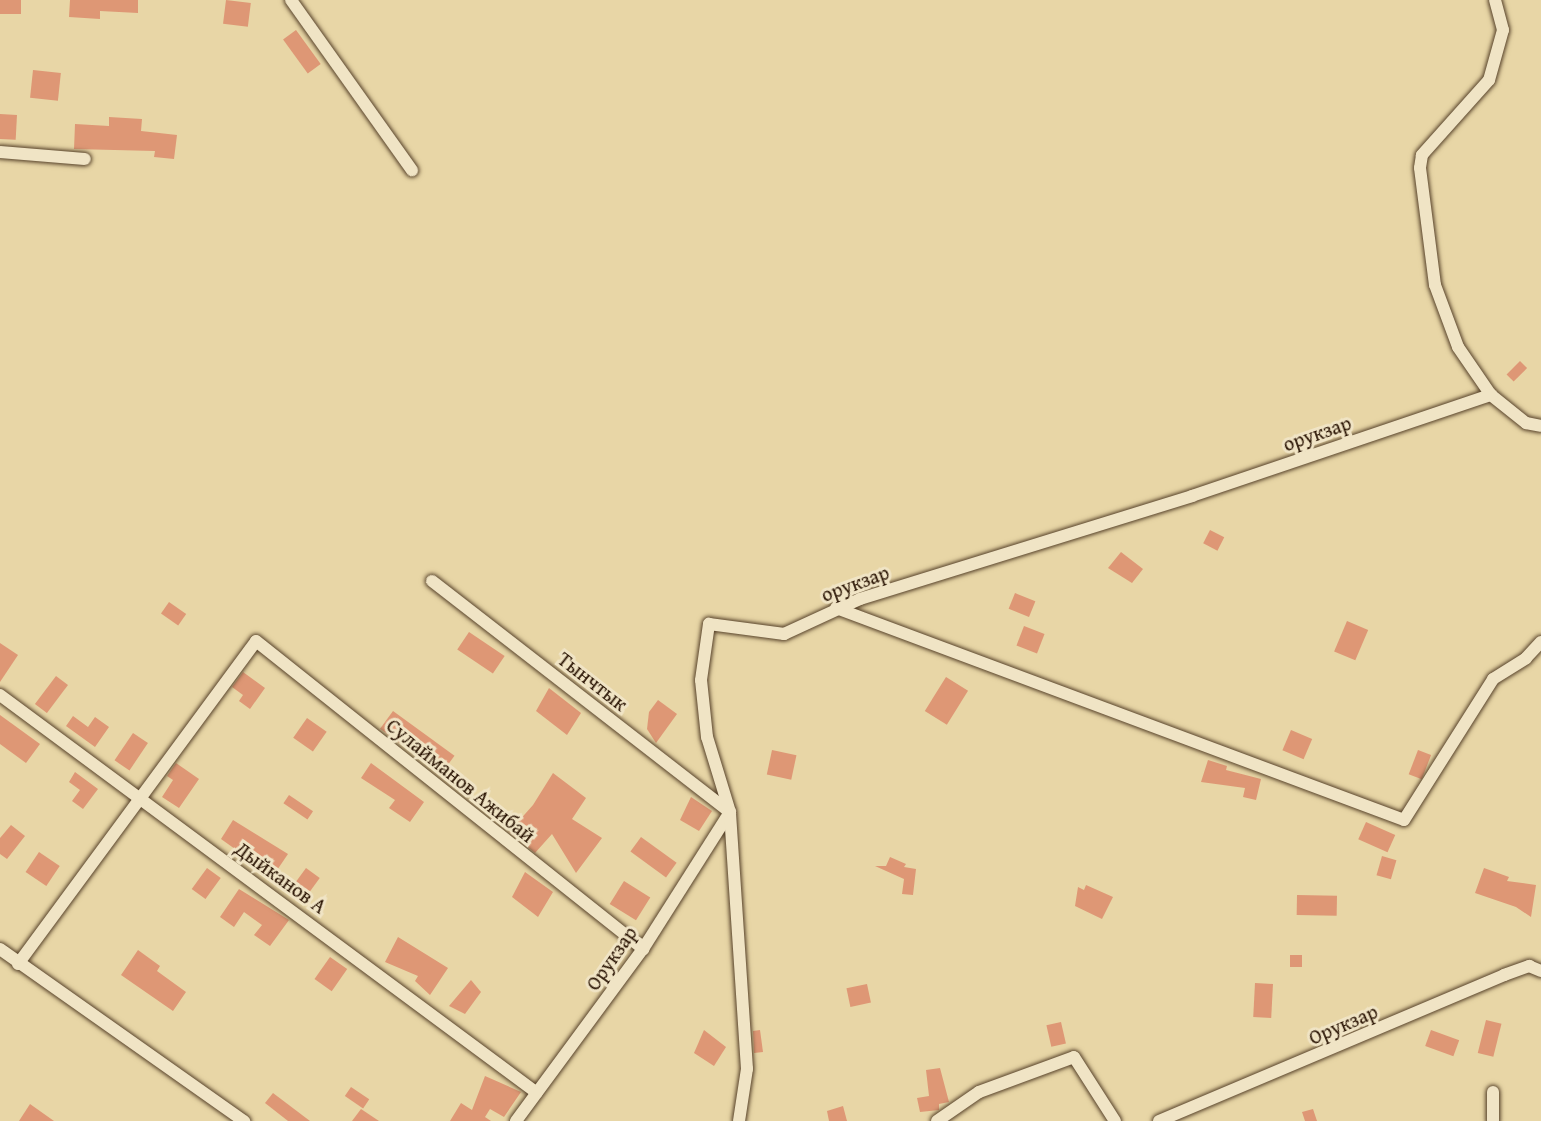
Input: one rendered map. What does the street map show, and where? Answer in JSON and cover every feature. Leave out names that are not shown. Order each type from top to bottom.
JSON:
[{"type":"street","points":[[291,0],[412,170]]},
{"type":"street","points":[[1495,0],[1503,30],[1489,80],[1427,148],[1420,168],[1435,285],[1458,347],[1491,395],[1526,423],[1541,426]]},
{"type":"street","points":[[0,153],[85,159]]},
{"type":"street","name":"орукзар","points":[[739,1121],[747,1069],[730,812],[707,736],[701,680],[709,624],[784,634],[836,608],[1192,496],[1491,395]]},
{"type":"street","name":"Тынчтык","points":[[432,581],[730,812]]},
{"type":"street","points":[[836,608],[1404,820],[1492,679],[1526,658],[1541,642]]},
{"type":"street","name":"Сулайманов Ажибай","points":[[141,800],[256,641],[643,949]]},
{"type":"street","name":"Дыйканов А","points":[[0,695],[537,1093]]},
{"type":"street","points":[[18,964],[141,800]]},
{"type":"street","name":"Орукзар","points":[[516,1121],[643,949],[730,812]]},
{"type":"street","points":[[0,949],[18,964],[244,1121]]},
{"type":"street","name":"Орукзар","points":[[1159,1121],[1504,975],[1528,966],[1541,971]]},
{"type":"street","points":[[937,1121],[979,1092],[1074,1057],[1115,1121]]},
{"type":"street","points":[[1493,1092],[1493,1121]]},
{"type":"building","points":[[0,0],[21,0],[21,14],[0,14]]},
{"type":"building","points":[[70,0],[138,0],[138,13],[100,11],[100,19],[69,17]]},
{"type":"building","points":[[226,0],[251,3],[248,27],[223,24]]},
{"type":"building","points":[[296,30],[321,64],[308,73],[283,39]]},
{"type":"building","points":[[33,70],[61,73],[58,101],[30,98]]},
{"type":"building","points":[[0,114],[17,115],[16,140],[0,139]]},
{"type":"building","points":[[109,117],[142,119],[141,131],[177,135],[174,159],[154,157],[155,151],[74,149],[75,124],[109,126]]},
{"type":"building","points":[[1520,361],[1527,368],[1514,382],[1507,374]]},
{"type":"building","points":[[1210,530],[1224,537],[1217,551],[1203,543]]},
{"type":"building","points":[[1121,552],[1143,569],[1132,583],[1108,568]]},
{"type":"building","points":[[1015,593],[1035,601],[1029,617],[1009,609]]},
{"type":"building","points":[[169,602],[186,614],[178,626],[161,613]]},
{"type":"building","points":[[1347,621],[1368,630],[1355,660],[1334,651]]},
{"type":"building","points":[[1024,626],[1045,634],[1037,653],[1016,646]]},
{"type":"building","points":[[469,632],[505,656],[493,673],[457,649]]},
{"type":"building","points":[[0,643],[18,655],[0,682]]},
{"type":"building","points":[[243,672],[265,688],[250,709],[239,701],[243,695],[232,687]]},
{"type":"building","points":[[56,676],[68,685],[47,713],[35,704]]},
{"type":"building","points":[[946,677],[968,691],[947,725],[925,711]]},
{"type":"building","points":[[549,688],[581,713],[567,735],[536,711]]},
{"type":"building","points":[[658,700],[677,714],[656,743],[647,729],[649,712]]},
{"type":"building","points":[[393,711],[454,756],[442,773],[380,729]]},
{"type":"building","points":[[0,715],[40,744],[26,763],[0,744]]},
{"type":"building","points":[[73,716],[88,727],[95,717],[109,727],[95,747],[66,726]]},
{"type":"building","points":[[307,718],[327,732],[313,751],[293,738]]},
{"type":"building","points":[[1291,730],[1312,739],[1304,759],[1282,750]]},
{"type":"building","points":[[133,733],[148,743],[129,770],[115,760]]},
{"type":"building","points":[[772,750],[796,755],[791,780],[767,774]]},
{"type":"building","points":[[1418,750],[1431,755],[1422,779],[1409,774]]},
{"type":"building","points":[[1208,760],[1227,766],[1226,770],[1261,779],[1256,800],[1243,797],[1245,788],[1201,782]]},
{"type":"building","points":[[176,763],[199,779],[179,808],[162,797],[173,780],[167,776]]},
{"type":"building","points":[[371,763],[424,802],[410,822],[389,808],[395,800],[361,778]]},
{"type":"building","points":[[75,772],[98,789],[83,809],[72,801],[80,790],[69,782]]},
{"type":"building","points":[[553,773],[586,798],[572,819],[602,838],[576,873],[552,834],[535,853],[509,832],[533,805]]},
{"type":"building","points":[[289,795],[313,811],[307,820],[283,803]]},
{"type":"building","points":[[691,797],[712,811],[699,831],[680,820]]},
{"type":"building","points":[[233,820],[288,854],[273,876],[221,839]]},
{"type":"building","points":[[1366,822],[1395,835],[1388,852],[1358,839]]},
{"type":"building","points":[[11,825],[25,836],[7,859],[0,854],[0,838]]},
{"type":"building","points":[[641,837],[677,863],[666,877],[630,852]]},
{"type":"building","points":[[39,852],[60,866],[46,886],[26,872]]},
{"type":"building","points":[[1382,856],[1396,860],[1391,879],[1376,875]]},
{"type":"building","points":[[890,857],[906,864],[904,867],[916,869],[913,895],[902,894],[904,879],[875,866],[886,866]]},
{"type":"building","points":[[207,868],[221,878],[205,899],[192,889]]},
{"type":"building","points":[[306,868],[320,878],[304,900],[290,890]]},
{"type":"building","points":[[1484,868],[1509,877],[1507,881],[1536,885],[1531,917],[1516,907],[1475,893]]},
{"type":"building","points":[[525,872],[553,892],[538,917],[512,897]]},
{"type":"building","points":[[624,881],[650,897],[636,920],[610,904]]},
{"type":"building","points":[[1086,885],[1113,897],[1102,919],[1075,906],[1078,887],[1084,890]]},
{"type":"building","points":[[239,889],[289,920],[270,946],[254,935],[262,925],[244,912],[234,927],[220,917]]},
{"type":"building","points":[[1297,895],[1337,896],[1337,916],[1297,915]]},
{"type":"building","points":[[398,937],[448,968],[430,995],[415,981],[418,976],[385,962]]},
{"type":"building","points":[[138,950],[160,966],[157,971],[186,992],[173,1011],[121,975]]},
{"type":"building","points":[[1290,955],[1302,955],[1302,967],[1290,967]]},
{"type":"building","points":[[330,957],[347,969],[332,991],[315,979]]},
{"type":"building","points":[[471,980],[481,992],[465,1014],[449,1006]]},
{"type":"building","points":[[1255,983],[1273,984],[1271,1018],[1253,1017]]},
{"type":"building","points":[[867,984],[871,1003],[850,1007],[846,988]]},
{"type":"building","points":[[1486,1020],[1502,1024],[1493,1057],[1478,1053]]},
{"type":"building","points":[[1061,1022],[1066,1043],[1051,1047],[1046,1025]]},
{"type":"building","points":[[704,1030],[726,1047],[714,1066],[694,1053]]},
{"type":"building","points":[[760,1030],[763,1052],[754,1053],[753,1031]]},
{"type":"building","points":[[1431,1030],[1459,1040],[1453,1056],[1425,1046]]},
{"type":"building","points":[[940,1068],[949,1102],[939,1104],[939,1110],[920,1112],[917,1098],[929,1096],[926,1070]]},
{"type":"building","points":[[485,1076],[521,1092],[504,1117],[490,1109],[485,1117],[491,1121],[450,1121],[461,1103],[472,1110]]},
{"type":"building","points":[[351,1087],[369,1099],[363,1108],[345,1096]]},
{"type":"building","points":[[273,1093],[310,1121],[288,1121],[265,1103]]},
{"type":"building","points":[[30,1104],[54,1121],[19,1121]]},
{"type":"building","points":[[843,1106],[847,1121],[829,1121],[827,1111]]},
{"type":"building","points":[[361,1109],[379,1121],[352,1121]]},
{"type":"building","points":[[1313,1109],[1317,1121],[1305,1121],[1302,1112]]}]
